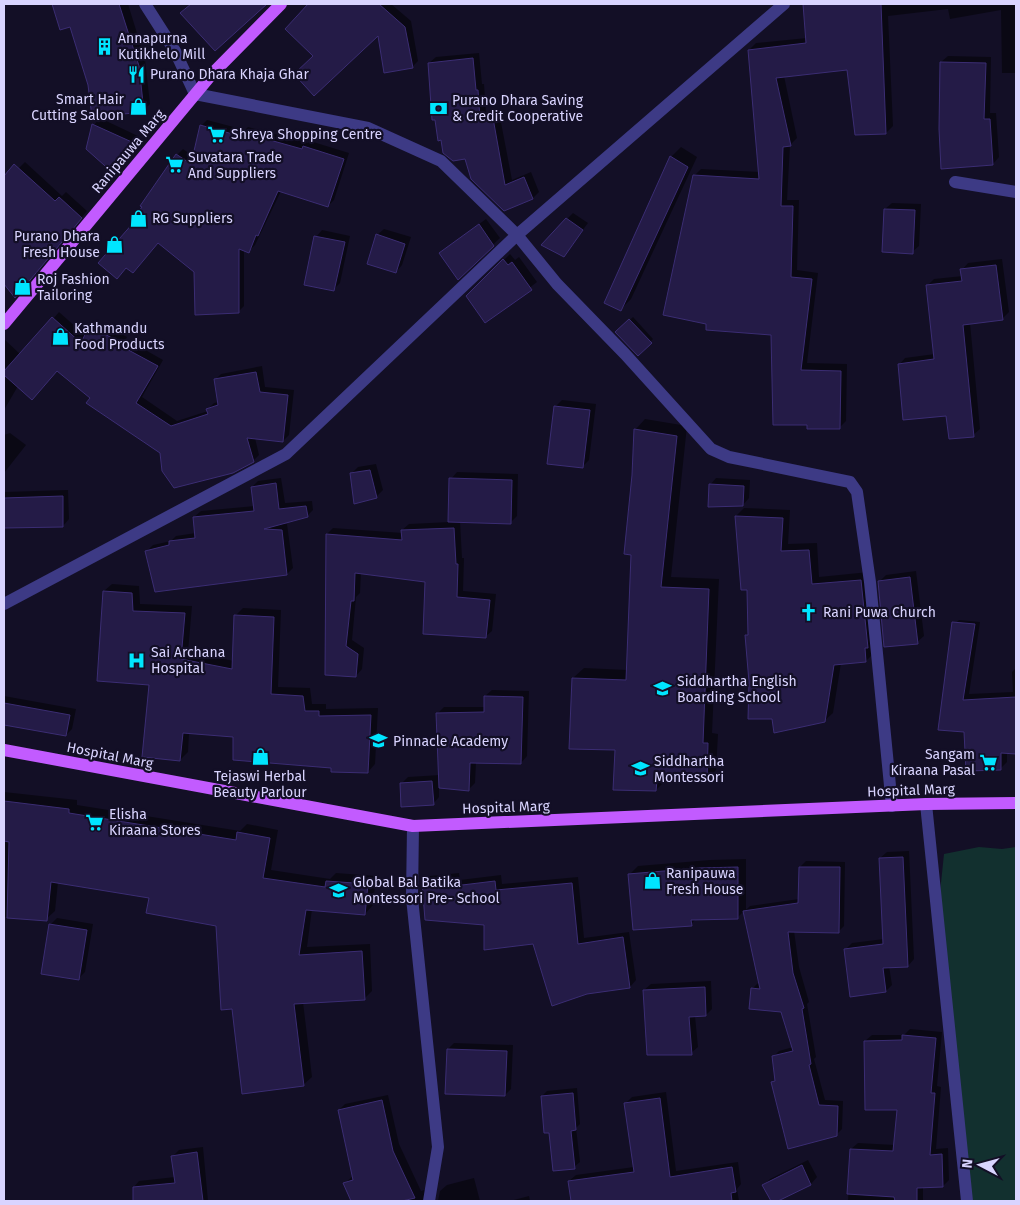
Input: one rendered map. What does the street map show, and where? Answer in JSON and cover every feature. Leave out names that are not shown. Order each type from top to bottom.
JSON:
[{"type":"main road","name":"Ranipauwa Marg","points":[[4,324],[212,74],[281,4]]},
{"type":"main road","name":"Hospital Marg","points":[[4,750],[413,826],[926,804],[1016,803]]},
{"type":"street","points":[[145,4],[175,51],[195,94],[368,128],[441,161],[517,236],[557,284],[625,354],[711,448],[729,457],[850,482],[857,492],[870,582],[892,806]]},
{"type":"street","points":[[4,604],[286,454],[517,236],[784,4]]},
{"type":"street","points":[[954,182],[1016,192]]},
{"type":"street","points":[[926,804],[968,1201]]},
{"type":"street","points":[[413,826],[412,898],[438,1147],[429,1201]]},
{"type":"green space","points":[[979,847],[1002,849],[1016,847],[1016,1201],[966,1201],[939,902],[944,854]]},
{"type":"building","points":[[52,4],[119,4],[139,66],[144,112],[92,117],[88,85],[70,27],[60,30]]},
{"type":"building","points":[[191,4],[267,4],[215,51],[180,13]]},
{"type":"building","points":[[308,4],[379,4],[405,27],[413,68],[384,73],[378,36],[314,96],[294,74],[313,56],[285,29]]},
{"type":"building","points":[[803,4],[881,4],[886,134],[855,135],[847,70],[776,78],[791,146],[783,147],[781,206],[793,206],[791,277],[812,279],[801,370],[841,371],[840,429],[807,429],[807,425],[773,425],[771,335],[706,330],[706,324],[663,315],[693,175],[759,179],[748,50],[806,43]]},
{"type":"building","points":[[473,58],[480,119],[493,118],[505,185],[524,177],[533,199],[504,211],[471,179],[465,159],[453,161],[443,153],[441,140],[438,141],[435,120],[432,120],[428,63]]},
{"type":"building","points":[[940,62],[986,63],[984,119],[990,119],[993,165],[941,169],[939,129]]},
{"type":"building","points":[[92,124],[134,143],[113,173],[86,149]]},
{"type":"building","points":[[200,125],[240,136],[241,132],[302,149],[303,146],[344,159],[328,207],[278,191],[249,253],[239,249],[239,313],[195,315],[194,272],[158,243],[133,273],[126,268],[117,279],[98,263],[134,222],[132,220],[142,207],[140,206],[176,154],[191,164]]},
{"type":"building","points":[[670,156],[688,167],[621,311],[604,303]]},
{"type":"building","points":[[14,164],[55,201],[59,197],[82,218],[15,298],[4,284],[4,176]]},
{"type":"building","points":[[884,209],[915,210],[913,254],[882,252]]},
{"type":"building","points":[[566,218],[583,230],[564,257],[541,245]]},
{"type":"building","points":[[479,224],[494,246],[458,280],[439,253]]},
{"type":"building","points":[[376,234],[405,244],[396,273],[367,264]]},
{"type":"building","points":[[314,236],[345,242],[334,291],[304,285]]},
{"type":"building","points":[[503,259],[508,265],[512,262],[532,290],[485,323],[466,296]]},
{"type":"building","points":[[996,265],[1003,320],[963,325],[974,437],[949,439],[946,416],[903,420],[898,364],[934,359],[926,285],[962,281],[960,269]]},
{"type":"building","points":[[52,317],[81,343],[89,326],[122,343],[121,346],[158,366],[136,403],[171,426],[208,414],[206,409],[218,405],[214,379],[256,372],[260,392],[288,395],[283,442],[247,438],[254,462],[233,473],[174,488],[162,471],[160,453],[86,403],[90,398],[57,371],[32,400],[4,375],[4,371]]},
{"type":"building","points":[[629,319],[652,343],[638,356],[615,332]]},
{"type":"building","points":[[554,406],[590,410],[583,468],[547,464]]},
{"type":"building","name":"Siddhartha English Boarding School","points":[[634,429],[677,436],[661,587],[709,589],[703,743],[708,743],[707,782],[657,780],[656,791],[613,790],[615,750],[569,749],[572,678],[626,680],[631,555],[624,554],[632,475]]},
{"type":"building","points":[[370,470],[377,498],[354,504],[350,473]]},
{"type":"building","points":[[449,478],[512,480],[511,524],[448,522]]},
{"type":"building","points":[[276,483],[279,509],[306,506],[308,517],[264,529],[282,530],[287,575],[155,592],[145,551],[169,545],[169,541],[195,538],[193,517],[254,511],[251,487]]},
{"type":"building","points":[[709,484],[744,486],[743,506],[708,507]]},
{"type":"building","points":[[63,496],[63,527],[4,528],[4,498]]},
{"type":"building","points":[[735,516],[783,518],[781,551],[809,550],[812,584],[861,580],[868,648],[865,648],[866,662],[834,665],[825,722],[774,733],[772,719],[748,719],[749,682],[745,635],[748,635],[747,590],[741,590]]},
{"type":"building","points":[[454,528],[456,564],[458,564],[457,597],[490,600],[486,638],[423,634],[425,582],[355,573],[354,601],[351,601],[346,646],[358,654],[356,677],[325,675],[326,534],[402,540],[401,530]]},
{"type":"building","points":[[910,577],[918,644],[884,647],[878,581]]},
{"type":"building","points":[[103,591],[132,593],[133,611],[185,613],[181,659],[232,669],[234,615],[274,617],[271,694],[303,696],[305,711],[319,711],[319,716],[371,715],[368,773],[331,772],[331,768],[233,760],[233,737],[183,733],[180,761],[142,757],[149,685],[97,681]]},
{"type":"building","points":[[952,622],[975,624],[963,700],[1016,697],[1016,754],[1001,753],[1001,770],[966,771],[964,732],[938,730]]},
{"type":"building","points":[[484,696],[523,697],[521,764],[470,763],[469,791],[439,788],[436,713],[484,712]]},
{"type":"building","points":[[4,703],[70,715],[66,736],[4,725]]},
{"type":"building","points":[[432,781],[434,805],[401,807],[400,783]]},
{"type":"building","points":[[4,801],[69,809],[69,813],[236,840],[237,832],[270,838],[263,878],[325,887],[326,881],[368,884],[365,915],[306,910],[299,955],[362,951],[365,1000],[294,1004],[304,1086],[242,1094],[232,1009],[221,1010],[216,926],[146,913],[149,898],[51,882],[47,921],[7,918],[9,842],[4,841]]},
{"type":"building","points":[[903,857],[908,967],[883,968],[886,992],[850,997],[844,949],[883,944],[879,858]]},
{"type":"building","points":[[738,867],[738,919],[691,920],[692,926],[633,930],[628,874]]},
{"type":"building","points":[[799,867],[840,867],[839,933],[788,932],[793,973],[804,1008],[802,1009],[811,1064],[809,1065],[819,1105],[838,1106],[837,1136],[788,1149],[771,1082],[775,1081],[772,1056],[793,1051],[781,1012],[749,1009],[751,988],[760,989],[743,911],[798,903]]},
{"type":"building","points":[[453,879],[454,886],[495,881],[496,890],[572,883],[578,944],[623,937],[630,988],[587,994],[552,1006],[533,944],[484,950],[484,925],[425,920],[422,882]]},
{"type":"building","points":[[49,924],[87,930],[79,980],[41,974]]},
{"type":"building","points":[[705,987],[706,1016],[689,1017],[692,1055],[647,1055],[643,990]]},
{"type":"building","points":[[902,1035],[936,1038],[931,1093],[935,1093],[930,1155],[942,1154],[943,1187],[917,1188],[917,1201],[895,1201],[894,1197],[847,1194],[850,1149],[893,1151],[897,1110],[865,1110],[864,1041],[902,1040]]},
{"type":"building","points":[[447,1049],[507,1051],[505,1096],[445,1094]]},
{"type":"building","points":[[573,1093],[576,1130],[571,1131],[575,1169],[553,1171],[549,1133],[544,1133],[541,1096]]},
{"type":"building","points":[[660,1098],[670,1177],[732,1167],[736,1192],[731,1193],[732,1201],[571,1201],[568,1181],[634,1172],[624,1103]]},
{"type":"building","points":[[382,1100],[393,1151],[415,1198],[402,1201],[351,1201],[343,1183],[353,1180],[338,1110]]},
{"type":"building","points":[[197,1152],[203,1201],[133,1201],[133,1187],[175,1183],[171,1156]]},
{"type":"building","points":[[802,1165],[811,1185],[778,1201],[771,1201],[762,1185]]},
{"type":"place","name":"Annapurna Kutikhelo Mill","points":[[104,46]]},
{"type":"place","name":"Purano Dhara Khaja Ghar","points":[[136,74]]},
{"type":"place","name":"Smart Hair Cutting Saloon","points":[[138,107]]},
{"type":"place","name":"Purano Dhara Saving & Credit Cooperative","points":[[438,108]]},
{"type":"place","name":"Shreya Shopping Centre","points":[[217,134]]},
{"type":"place","name":"Suvatara Trade And Suppliers","points":[[174,165]]},
{"type":"place","name":"RG Suppliers","points":[[138,218]]},
{"type":"place","name":"Purano Dhara Fresh House","points":[[114,244]]},
{"type":"place","name":"Roj Fashion Tailoring","points":[[23,287]]},
{"type":"place","name":"Kathmandu Food Products","points":[[60,336]]},
{"type":"place","name":"Rani Puwa Church","points":[[809,612]]},
{"type":"place","name":"Sai Archana Hospital","points":[[137,660]]},
{"type":"place","name":"Siddhartha English Boarding School","points":[[663,689]]},
{"type":"place","name":"Pinnacle Academy","points":[[379,741]]},
{"type":"place","name":"Tejaswi Herbal Beauty Parlour","points":[[260,756]]},
{"type":"place","name":"Sangam Kiraana Pasal","points":[[989,762]]},
{"type":"place","name":"Siddhartha Montessori","points":[[640,769]]},
{"type":"place","name":"Elisha Kiraana Stores","points":[[95,822]]},
{"type":"place","name":"Ranipauwa Fresh House","points":[[652,881]]},
{"type":"place","name":"Global Bal Batika Montessori Pre- School","points":[[339,890]]}]
